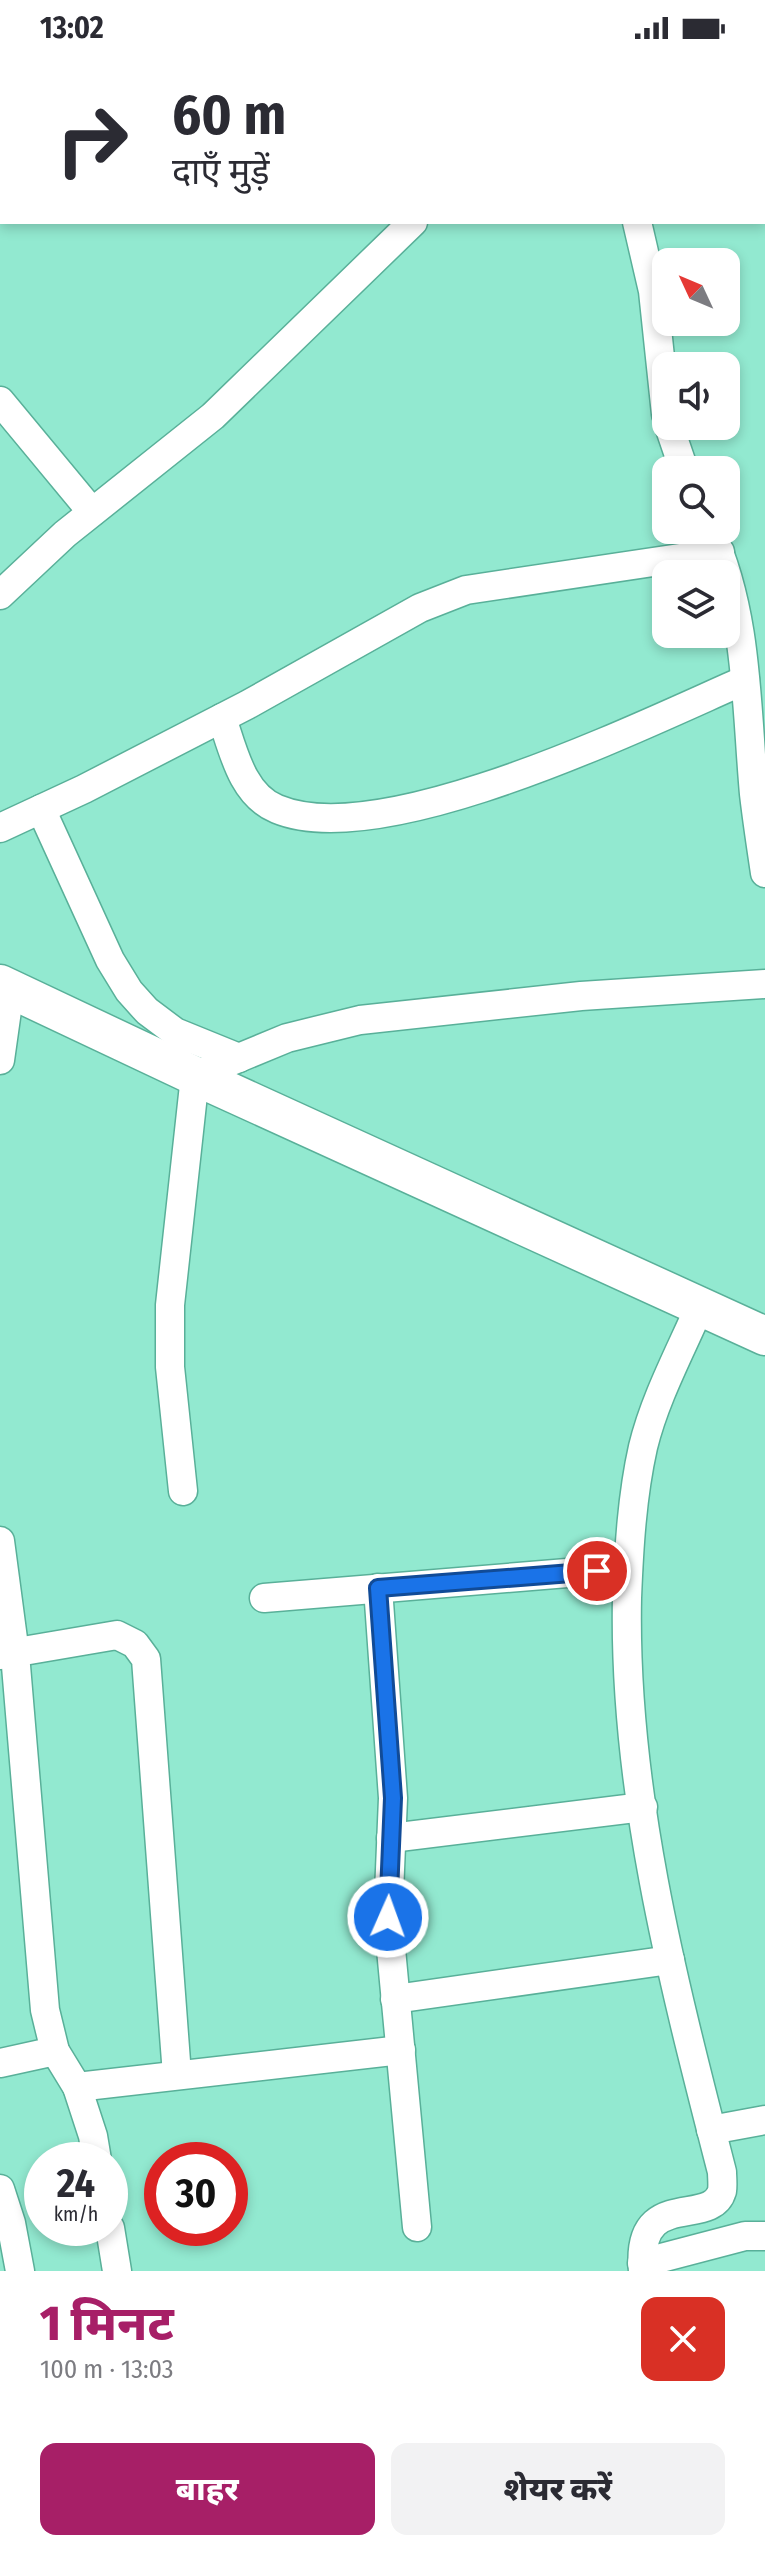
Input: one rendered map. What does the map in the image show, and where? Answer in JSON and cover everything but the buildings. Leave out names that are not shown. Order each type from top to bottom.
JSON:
[{"type":"street","points":[[0,595],[54,543],[213,416],[411,224]]},
{"type":"street","points":[[637,224],[653,291],[659,352]]},
{"type":"street","points":[[0,401],[92,512]]},
{"type":"street","points":[[0,828],[222,718],[420,608],[466,590],[700,544]]},
{"type":"street","points":[[716,544],[733,594],[744,653],[755,796],[765,873]]},
{"type":"street","points":[[222,718],[240,769],[253,793],[275,809],[312,818],[358,815],[399,812],[549,765],[745,680]]},
{"type":"street","points":[[41,809],[110,960],[129,991],[147,1011],[175,1032],[239,1058]]},
{"type":"street","points":[[195,1076],[287,1038],[360,1020],[581,996],[765,984]]},
{"type":"street","points":[[0,1060],[5,986],[765,1336]]},
{"type":"street","points":[[183,1491],[170,1367],[170,1305],[195,1076]]},
{"type":"street","points":[[700,1306],[655,1410],[643,1446],[629,1537],[626,1641],[630,1716],[643,1807],[670,1960],[722,2172],[722,2191],[717,2199],[703,2207],[656,2221],[647,2230],[642,2249],[643,2267],[745,2236],[765,2236]]},
{"type":"street","points":[[0,1541],[7,1654],[45,2010],[55,2051],[77,2087],[94,2142]]},
{"type":"street","points":[[264,1598],[628,1568]]},
{"type":"street","points":[[378,1588],[393,1798],[388,1917],[417,2227]]},
{"type":"street","points":[[7,1654],[117,1635],[135,1644],[146,1659],[177,2075]]},
{"type":"street","points":[[391,1838],[643,1807]]},
{"type":"street","points":[[395,1999],[670,1960]]},
{"type":"street","points":[[77,2087],[401,2050]]},
{"type":"street","points":[[0,2063],[55,2051]]},
{"type":"street","points":[[711,2130],[765,2120]]},
{"type":"street","points":[[0,2189],[11,2223],[20,2271]]},
{"type":"street","points":[[113,2246],[117,2271]]},
{"type":"route","points":[[388,1917],[393,1798],[378,1588],[597,1571]]}]
